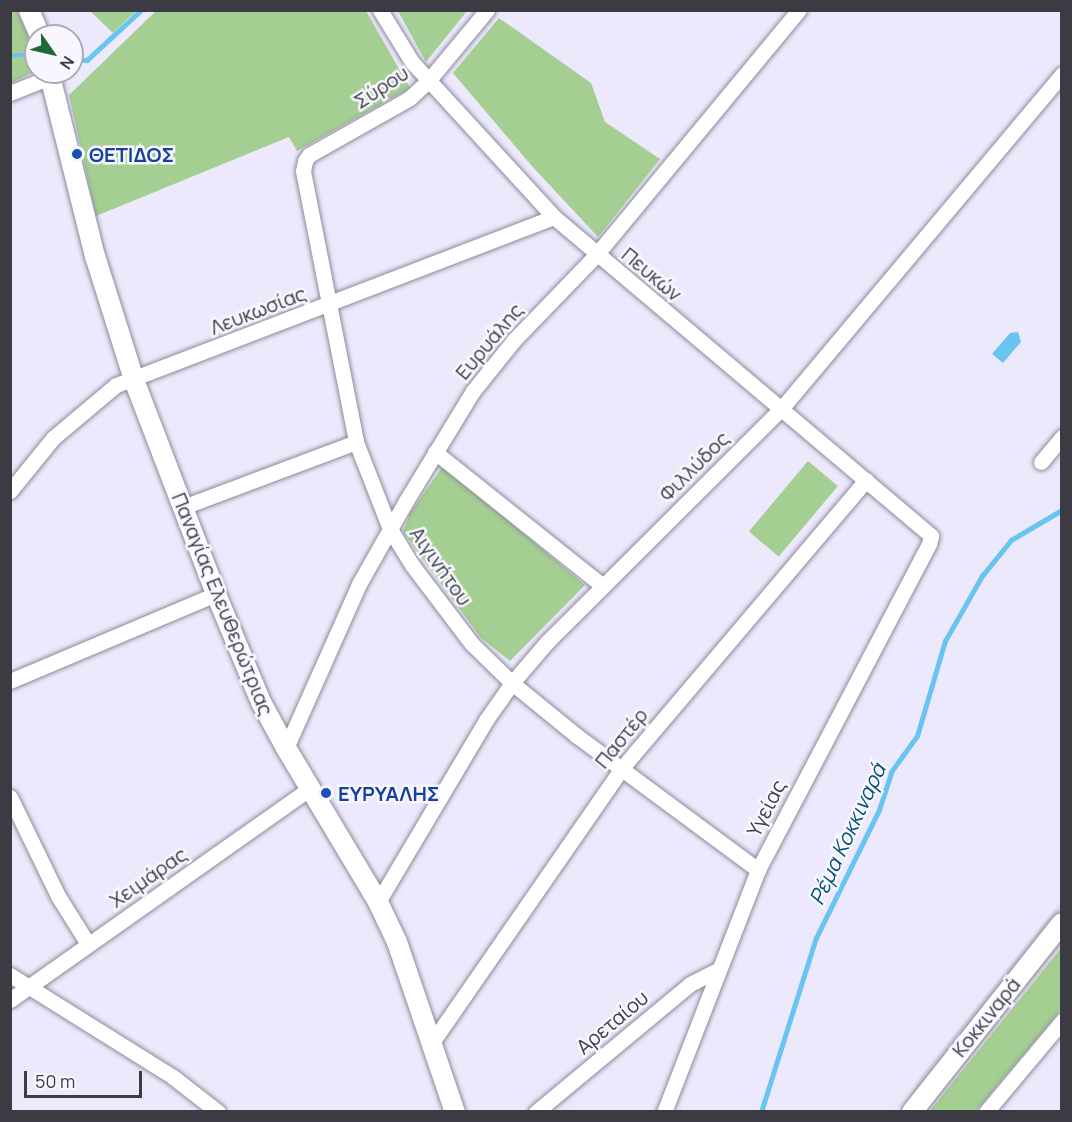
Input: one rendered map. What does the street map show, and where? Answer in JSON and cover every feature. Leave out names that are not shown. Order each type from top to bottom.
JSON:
[{"type":"street","name":"Πευκών","points":[[380,10],[412,62],[554,217],[596,255],[931,536]]},
{"type":"street","name":"Σύρου","points":[[309,155],[410,98],[428,81],[487,10]]},
{"type":"street","name":"Ευρυάλης","points":[[286,748],[359,584],[473,391],[514,340],[596,255],[800,10]]},
{"type":"street","name":"Φιλλύδος","points":[[378,902],[486,720],[512,683],[547,642],[782,409],[1062,74]]},
{"type":"street","points":[[10,93],[28,84]]},
{"type":"street","name":"Παναγίας Ελευθερώτριας","points":[[52,84],[95,256],[134,380],[216,594],[261,702],[378,902],[397,942],[433,1041],[455,1112]]},
{"type":"street","name":"Αιγινήτου","points":[[309,155],[303,171],[356,442],[390,529],[412,565],[472,644],[512,683],[621,769],[758,870]]},
{"type":"street","name":"Λευκωσίας","points":[[10,491],[15,471],[116,385],[554,217]]},
{"type":"street","points":[[1041,462],[1062,437]]},
{"type":"street","points":[[183,507],[356,442]]},
{"type":"street","points":[[435,452],[603,586]]},
{"type":"street","name":"Παστέρ","points":[[433,1041],[621,769],[866,480]]},
{"type":"street","name":"Υγείας","points":[[664,1112],[717,970],[758,870],[929,544],[931,536]]},
{"type":"street","points":[[10,681],[216,594]]},
{"type":"street","name":"Χειμάρας","points":[[10,1000],[310,788]]},
{"type":"street","points":[[10,797],[58,896],[88,944]]},
{"type":"street","name":"Κοκκιναρά","points":[[912,1112],[1062,923]]},
{"type":"street","name":"Αρεταίου","points":[[536,1112],[690,984],[717,970]]},
{"type":"street","points":[[10,975],[27,988],[173,1077],[218,1112]]},
{"type":"street","points":[[988,1111],[1062,1021]]},
{"type":"shaded area","points":[[1061,902],[1061,947],[929,1111],[900,1112],[922,1075]]},
{"type":"green space","points":[[11,10],[17,11],[24,26],[24,77],[11,83]]},
{"type":"green space","points":[[157,10],[366,11],[410,88],[297,151],[289,137],[96,216],[69,95],[80,84],[84,84],[84,81]]},
{"type":"green space","points":[[90,11],[136,11],[113,33]]},
{"type":"green space","points":[[398,11],[467,11],[426,62]]},
{"type":"green space","points":[[499,18],[591,83],[605,122],[660,159],[598,237],[531,165],[453,73]]},
{"type":"green space","points":[[808,461],[838,486],[779,557],[749,531]]},
{"type":"green space","points":[[443,466],[585,585],[510,661],[481,638],[403,532],[410,513]]},
{"type":"green space","points":[[1061,948],[1061,1010],[976,1111],[929,1112]]},
{"type":"water","points":[[1018,332],[1021,342],[1003,363],[992,354],[1010,333]]},
{"type":"waterway","points":[[84,60],[87,60],[141,10]]},
{"type":"waterway","points":[[10,55],[24,55]]},
{"type":"waterway","name":"Ρέμα Κοκκιναρά","points":[[761,1112],[816,938],[879,810],[891,772],[917,736],[945,641],[982,576],[1011,540],[1062,510]]},
{"type":"place","name":"ΘΕΤΙΔΟΣ","points":[[77,154]]},
{"type":"place","name":"ΕΥΡΥΑΛΗΣ","points":[[326,793]]}]
